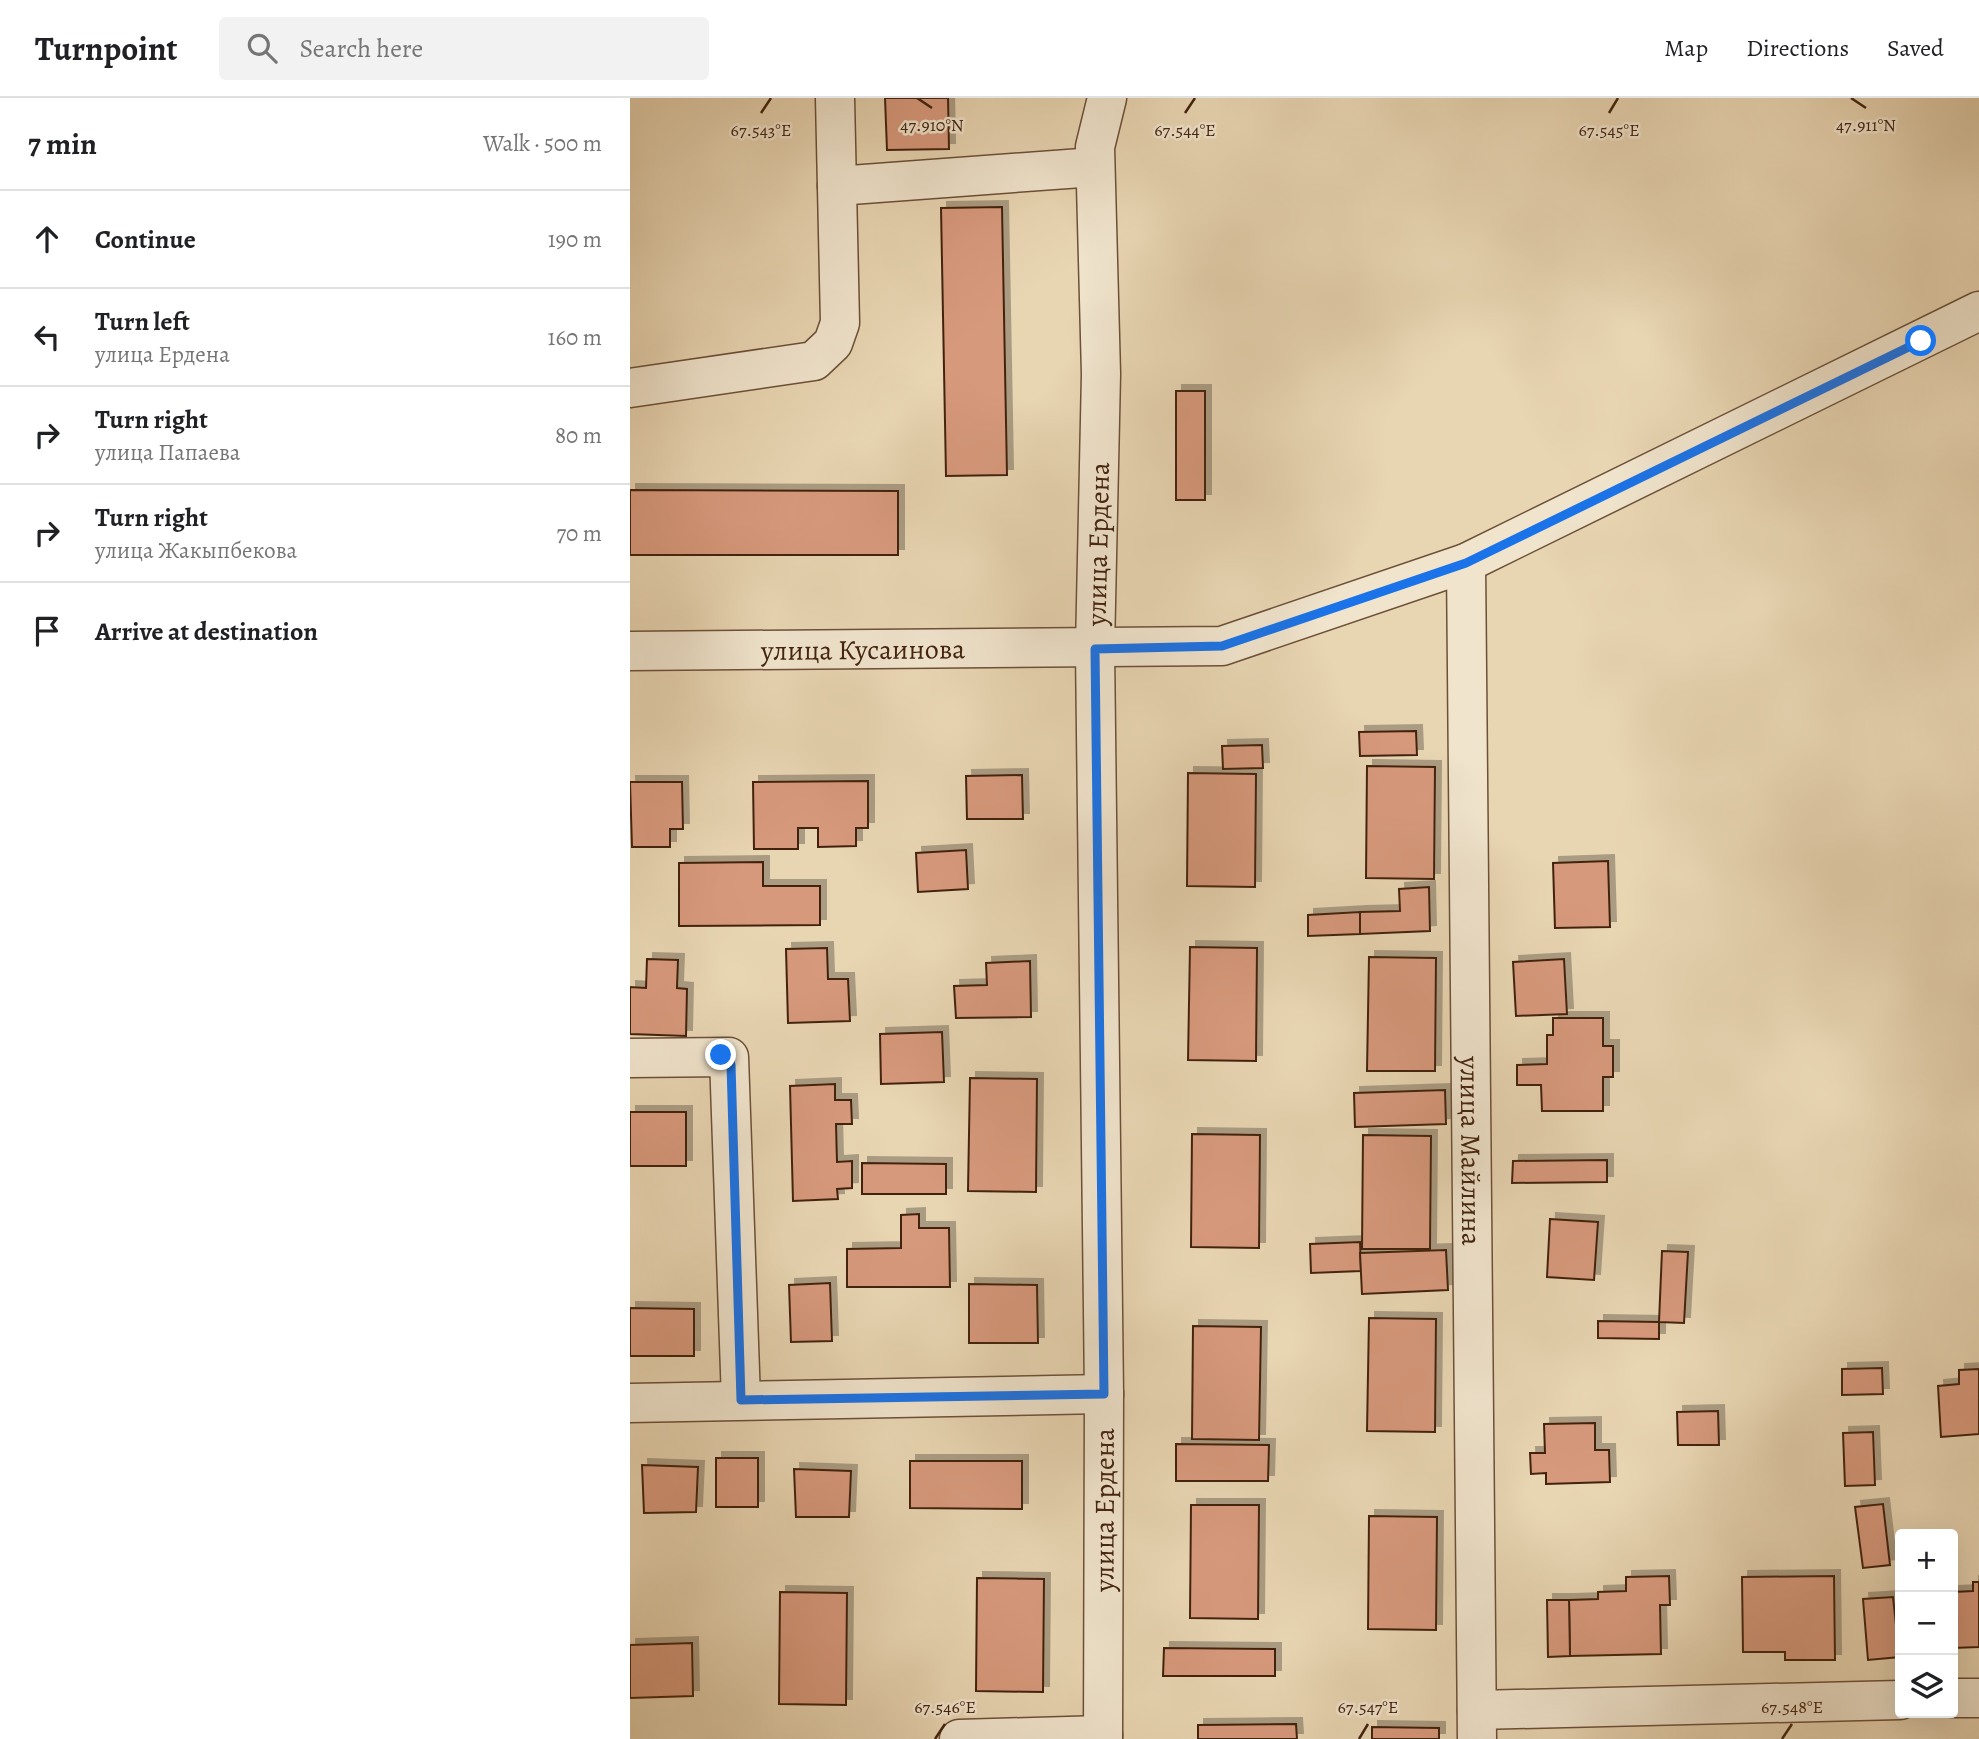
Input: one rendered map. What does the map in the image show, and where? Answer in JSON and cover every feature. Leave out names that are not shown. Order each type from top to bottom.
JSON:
[{"type":"street","points":[[630,388],[814,361],[833,343],[840,323],[835,98]]},
{"type":"street","name":"улица Ердена","points":[[1079,98],[1095,157]]},
{"type":"street","name":"улица Ердена","points":[[1103,1737],[1104,1394],[1095,649],[1101,374],[1095,157],[1107,98]]},
{"type":"street","points":[[837,186],[1095,157]]},
{"type":"street","name":"улица Кусаинова","points":[[630,651],[1222,646],[1466,563],[1979,311]]},
{"type":"street","name":"улица Майлина","points":[[1466,563],[1477,1724]]},
{"type":"street","points":[[630,1058],[729,1057],[741,1400]]},
{"type":"street","points":[[630,1402],[1104,1394]]},
{"type":"street","points":[[1958,1698],[1979,1698]]},
{"type":"street","points":[[1477,1724],[1895,1699]]},
{"type":"street","points":[[959,1739],[1103,1737]]},
{"type":"building","points":[[885,98],[948,98],[949,149],[887,150]]},
{"type":"building","points":[[1002,207],[1007,475],[946,476],[941,208]]},
{"type":"building","points":[[1176,391],[1205,391],[1205,500],[1176,500]]},
{"type":"building","points":[[630,490],[898,491],[898,555],[630,555]]},
{"type":"building","points":[[1416,731],[1417,755],[1360,756],[1359,732]]},
{"type":"building","points":[[1262,745],[1263,768],[1223,769],[1222,746]]},
{"type":"building","points":[[1367,766],[1435,767],[1434,879],[1366,878]]},
{"type":"building","points":[[1188,773],[1256,774],[1255,887],[1187,886]]},
{"type":"building","points":[[1022,775],[1023,819],[967,819],[966,776]]},
{"type":"building","points":[[868,781],[868,828],[856,828],[856,846],[818,847],[818,828],[798,828],[798,849],[754,849],[753,782]]},
{"type":"building","points":[[630,782],[682,782],[683,829],[670,829],[670,847],[632,847]]},
{"type":"building","points":[[966,850],[968,889],[918,892],[916,853]]},
{"type":"building","points":[[1608,861],[1610,927],[1555,928],[1553,863]]},
{"type":"building","points":[[763,862],[763,886],[820,886],[820,925],[679,926],[679,863]]},
{"type":"building","points":[[1429,887],[1430,931],[1360,934],[1360,912],[1400,911],[1399,889]]},
{"type":"building","points":[[1360,912],[1360,934],[1308,936],[1308,915]]},
{"type":"building","points":[[1190,947],[1257,948],[1256,1061],[1188,1060]]},
{"type":"building","points":[[827,948],[828,979],[848,979],[850,1021],[788,1023],[786,949]]},
{"type":"building","points":[[1369,957],[1436,958],[1435,1071],[1367,1071]]},
{"type":"building","points":[[647,959],[678,960],[677,988],[687,989],[686,1036],[630,1034],[630,987],[646,988]]},
{"type":"building","points":[[1564,959],[1567,1014],[1516,1016],[1513,962]]},
{"type":"building","points":[[1030,961],[1031,1017],[956,1018],[954,986],[987,985],[986,963]]},
{"type":"building","points":[[1553,1018],[1603,1018],[1603,1046],[1613,1046],[1613,1077],[1603,1077],[1603,1111],[1542,1111],[1541,1085],[1517,1085],[1517,1065],[1547,1064],[1547,1035],[1553,1035]]},
{"type":"building","points":[[942,1032],[944,1082],[881,1084],[880,1034]]},
{"type":"building","points":[[970,1078],[1037,1079],[1036,1192],[968,1191]]},
{"type":"building","points":[[835,1084],[835,1100],[851,1100],[852,1124],[836,1124],[837,1162],[852,1161],[852,1188],[837,1189],[838,1199],[793,1201],[790,1086]]},
{"type":"building","points":[[1445,1090],[1446,1124],[1355,1127],[1354,1093]]},
{"type":"building","points":[[630,1112],[686,1112],[686,1166],[630,1166]]},
{"type":"building","points":[[1192,1134],[1260,1135],[1259,1248],[1191,1247]]},
{"type":"building","points":[[1363,1135],[1431,1136],[1430,1249],[1362,1249]]},
{"type":"building","points":[[1607,1160],[1607,1182],[1512,1183],[1513,1161]]},
{"type":"building","points":[[862,1163],[946,1164],[946,1194],[862,1194]]},
{"type":"building","points":[[919,1214],[919,1228],[949,1228],[950,1287],[847,1287],[847,1249],[901,1248],[901,1215]]},
{"type":"building","points":[[1550,1219],[1598,1222],[1594,1280],[1547,1277]]},
{"type":"building","points":[[1360,1242],[1361,1271],[1311,1273],[1310,1244]]},
{"type":"building","points":[[1446,1250],[1448,1290],[1362,1294],[1360,1253]]},
{"type":"building","points":[[1662,1251],[1688,1252],[1684,1323],[1659,1322]]},
{"type":"building","points":[[830,1283],[832,1341],[791,1342],[789,1285]]},
{"type":"building","points":[[969,1284],[1037,1285],[1038,1343],[969,1343]]},
{"type":"building","points":[[630,1308],[694,1309],[694,1356],[630,1356]]},
{"type":"building","points":[[1369,1318],[1436,1319],[1435,1432],[1367,1431]]},
{"type":"building","points":[[1598,1321],[1659,1322],[1659,1339],[1598,1338]]},
{"type":"building","points":[[1193,1326],[1261,1327],[1259,1440],[1192,1439]]},
{"type":"building","points":[[1882,1368],[1883,1394],[1842,1395],[1842,1369]]},
{"type":"building","points":[[1979,1369],[1979,1434],[1941,1437],[1938,1386],[1959,1384],[1959,1370]]},
{"type":"building","points":[[1718,1411],[1719,1445],[1678,1445],[1677,1412]]},
{"type":"building","points":[[1595,1423],[1595,1450],[1609,1450],[1610,1482],[1546,1484],[1546,1473],[1531,1474],[1530,1453],[1545,1453],[1544,1424]]},
{"type":"building","points":[[1873,1432],[1875,1485],[1845,1486],[1843,1433]]},
{"type":"building","points":[[1176,1444],[1269,1445],[1268,1481],[1176,1481]]},
{"type":"building","points":[[716,1458],[758,1458],[758,1507],[716,1507]]},
{"type":"building","points":[[910,1461],[1022,1461],[1022,1509],[910,1508]]},
{"type":"building","points":[[642,1465],[698,1467],[696,1512],[644,1513]]},
{"type":"building","points":[[794,1469],[851,1471],[849,1517],[796,1517]]},
{"type":"building","points":[[1883,1504],[1890,1565],[1863,1568],[1855,1507]]},
{"type":"building","points":[[1191,1505],[1259,1505],[1258,1619],[1190,1618]]},
{"type":"building","points":[[1369,1516],[1437,1517],[1436,1630],[1368,1629]]},
{"type":"building","points":[[1669,1576],[1670,1605],[1660,1605],[1661,1654],[1570,1656],[1569,1600],[1598,1599],[1598,1592],[1626,1591],[1626,1577]]},
{"type":"building","points":[[1834,1576],[1835,1660],[1785,1660],[1785,1652],[1743,1652],[1742,1577]]},
{"type":"building","points":[[977,1578],[1044,1579],[1043,1692],[976,1691]]},
{"type":"building","points":[[1973,1582],[1979,1582],[1979,1647],[1958,1648],[1958,1592],[1973,1591]]},
{"type":"building","points":[[780,1592],[847,1593],[846,1705],[779,1704]]},
{"type":"building","points":[[1893,1597],[1895,1657],[1868,1660],[1863,1599]]},
{"type":"building","points":[[1547,1600],[1569,1600],[1570,1656],[1548,1657]]},
{"type":"building","points":[[692,1643],[693,1696],[630,1698],[630,1645]]},
{"type":"building","points":[[1164,1648],[1275,1649],[1275,1676],[1163,1676]]},
{"type":"building","points":[[1296,1724],[1297,1739],[1198,1739],[1198,1725]]},
{"type":"building","points":[[1372,1727],[1439,1728],[1439,1739],[1372,1739]]},
{"type":"route","points":[[721,1055],[729,1057],[731,1065],[741,1400],[1104,1394],[1095,649],[1222,646],[1466,563],[1921,341]]}]
